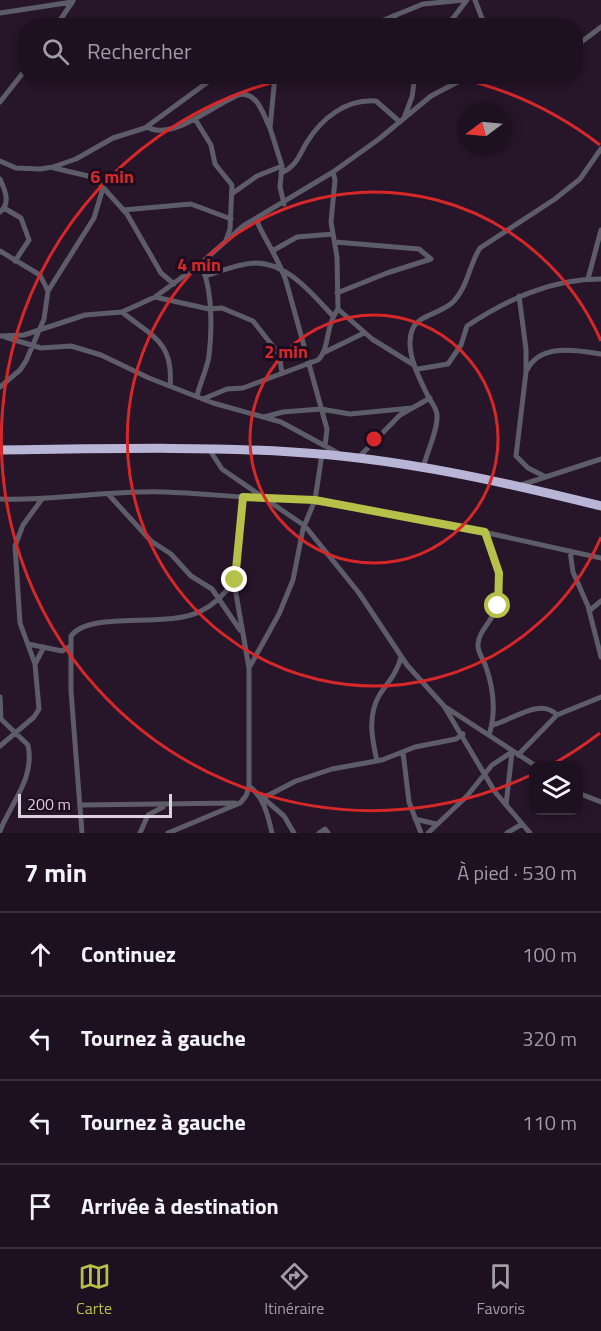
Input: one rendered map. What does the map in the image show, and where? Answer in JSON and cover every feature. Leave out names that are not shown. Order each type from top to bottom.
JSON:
[{"type":"highway","points":[[0,450],[209,448],[323,450],[345,457],[521,485],[601,506]]},
{"type":"street","points":[[388,18],[423,4],[465,0]]},
{"type":"street","points":[[453,18],[465,0]]},
{"type":"street","points":[[475,0],[482,18]]},
{"type":"street","points":[[0,13],[71,1]]},
{"type":"street","points":[[61,18],[71,1]]},
{"type":"street","points":[[583,41],[601,27]]},
{"type":"street","points":[[0,102],[18,79]]},
{"type":"street","points":[[0,162],[20,169],[53,167],[76,159],[113,138],[147,127],[205,84]]},
{"type":"street","points":[[270,128],[274,84]]},
{"type":"street","points":[[402,121],[412,97],[414,84]]},
{"type":"street","points":[[0,336],[24,335],[85,315],[122,312],[154,297],[200,264],[243,226],[284,204],[333,172],[402,121],[431,96],[454,84]]},
{"type":"street","points":[[147,127],[155,130],[169,130],[195,119],[236,95],[247,94],[256,100],[270,128],[282,166],[280,187],[284,204]]},
{"type":"street","points":[[281,173],[295,164],[312,135],[329,115],[339,109],[358,102],[376,101],[402,121]]},
{"type":"street","points":[[195,119],[211,145],[215,164],[228,178],[233,192],[231,219],[225,242]]},
{"type":"street","points":[[423,468],[437,416],[417,367],[410,340],[413,327],[419,321],[454,302],[462,291],[473,259],[480,248],[555,199],[580,179],[601,149]]},
{"type":"street","points":[[233,192],[257,176],[282,166]]},
{"type":"street","points":[[53,167],[88,176],[103,189],[123,210],[161,273],[174,284]]},
{"type":"street","points":[[325,352],[328,327],[338,309],[331,208],[335,180],[333,172]]},
{"type":"street","points":[[0,179],[6,198],[2,210],[21,218],[29,240],[15,261]]},
{"type":"street","points":[[0,387],[20,370],[40,329],[48,291],[94,218],[103,189]]},
{"type":"street","points":[[123,210],[191,204],[231,219]]},
{"type":"street","points":[[249,669],[279,614],[290,588],[305,526],[315,500],[327,429],[283,271],[256,219]]},
{"type":"street","points":[[588,279],[601,230]]},
{"type":"street","points":[[274,250],[297,237],[333,234]]},
{"type":"street","points":[[335,242],[419,249],[431,259],[387,273],[337,293]]},
{"type":"street","points":[[0,251],[40,274],[48,291]]},
{"type":"street","points":[[206,276],[254,263],[266,263],[283,271],[309,289],[333,316]]},
{"type":"street","points":[[200,264],[206,276],[209,309],[209,355],[200,398]]},
{"type":"street","points":[[338,309],[364,333],[417,367],[448,364],[461,345],[467,326],[498,305],[519,296],[588,279],[601,279]]},
{"type":"street","points":[[167,289],[168,299]]},
{"type":"street","points":[[519,296],[526,349],[526,372],[516,456],[528,468],[546,477]]},
{"type":"street","points":[[154,297],[233,312],[259,325],[280,357],[282,373]]},
{"type":"street","points":[[122,312],[160,340],[170,366],[170,386]]},
{"type":"street","points":[[200,398],[318,360],[325,352],[364,333]]},
{"type":"street","points":[[0,336],[41,348],[71,346],[116,361],[200,398],[281,422],[323,450]]},
{"type":"street","points":[[526,372],[531,362],[547,352],[574,351],[601,354]]},
{"type":"street","points":[[358,458],[400,415],[430,398]]},
{"type":"street","points":[[263,418],[283,412],[321,409],[350,414],[412,408]]},
{"type":"street","points":[[209,448],[222,469],[305,526],[359,593],[401,657],[444,706],[463,734],[483,774],[530,833]]},
{"type":"street","points":[[521,485],[601,459]]},
{"type":"street","points":[[0,499],[42,499],[163,492],[315,500],[485,532],[601,558]]},
{"type":"street","points":[[109,495],[152,541],[171,554],[191,576],[212,589],[240,630]]},
{"type":"street","points":[[168,833],[240,803],[246,796],[249,786],[249,669],[240,630],[235,580],[243,497]]},
{"type":"street","points":[[0,746],[18,733],[39,709],[35,664],[20,623],[15,546],[23,525],[42,499]]},
{"type":"street","points":[[485,532],[499,573],[500,586],[498,606],[479,637],[478,645],[487,669],[495,715],[489,735]]},
{"type":"street","points":[[570,551],[573,572],[590,611],[600,645],[601,657]]},
{"type":"street","points":[[82,833],[69,646],[75,631],[98,622],[177,620],[204,610],[235,580]]},
{"type":"street","points":[[590,611],[601,601]]},
{"type":"street","points":[[28,644],[62,651],[69,646]]},
{"type":"street","points":[[35,664],[44,647]]},
{"type":"street","points":[[377,761],[372,729],[373,716],[379,696],[395,676],[401,657]]},
{"type":"street","points":[[0,697],[1,719],[28,744],[30,768],[24,786],[0,831]]},
{"type":"street","points":[[428,833],[467,796],[483,774],[515,754],[557,715],[601,697]]},
{"type":"street","points":[[444,706],[529,761]]},
{"type":"street","points":[[493,725],[539,708],[551,709],[557,715]]},
{"type":"street","points":[[261,797],[285,784],[332,769],[377,761],[456,739],[463,734]]},
{"type":"street","points":[[403,752],[409,802],[421,833]]},
{"type":"street","points":[[506,805],[515,754]]},
{"type":"street","points":[[249,786],[284,816],[294,833]]},
{"type":"street","points":[[583,795],[601,802]]},
{"type":"street","points":[[261,797],[272,833]]},
{"type":"street","points":[[81,805],[240,803]]},
{"type":"street","points":[[140,833],[148,815],[167,805]]},
{"type":"street","points":[[415,819],[436,824]]},
{"type":"street","points":[[507,833],[522,824]]},
{"type":"street","points":[[319,833],[325,829],[328,833]]},
{"type":"route","points":[[235,580],[243,497],[315,500],[485,532],[499,573],[498,606]]}]
